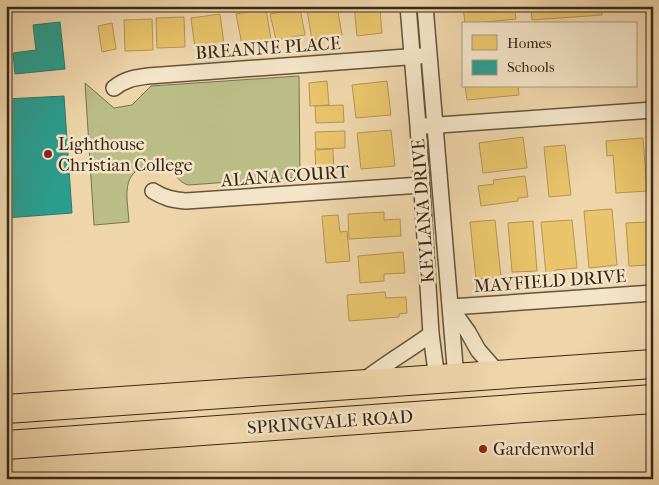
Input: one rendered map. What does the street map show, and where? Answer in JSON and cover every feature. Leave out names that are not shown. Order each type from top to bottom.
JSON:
[{"type":"highway","name":"SPRINGVALE ROAD","points":[[6,409],[653,364]]},
{"type":"highway","name":"KEYLANA DRIVE","points":[[447,378],[450,414]]},
{"type":"highway","name":"SPRINGVALE ROAD","points":[[6,445],[653,399]]},
{"type":"street","name":"KEYLANA DRIVE","points":[[408,6],[418,126],[431,334],[447,378]]},
{"type":"street","name":"KEYLANA DRIVE","points":[[425,6],[450,307],[447,378]]},
{"type":"street","name":"BREANNE PLACE","points":[[114,88],[127,80],[148,76],[429,55]]},
{"type":"street","points":[[418,126],[653,110]]},
{"type":"street","name":"ALANA COURT","points":[[153,191],[168,199],[186,201],[421,185]]},
{"type":"street","name":"MAYFIELD DRIVE","points":[[450,307],[653,293]]},
{"type":"street","points":[[450,307],[478,350],[499,374]]},
{"type":"street","points":[[359,384],[379,368],[431,334]]},
{"type":"green space","points":[[299,76],[300,177],[188,185],[167,168],[150,165],[136,171],[128,183],[129,222],[94,225],[85,83],[114,108],[132,105],[151,86]]},
{"type":"building: Homes","points":[[325,6],[337,6],[342,35],[312,40],[307,10]]},
{"type":"building: Homes","points":[[354,6],[383,6],[383,9],[380,9],[382,33],[357,36]]},
{"type":"building: Homes","points":[[463,6],[514,6],[516,19],[465,22]]},
{"type":"building: Homes","points":[[531,6],[601,6],[602,15],[532,20]]},
{"type":"building: Homes","points":[[300,8],[305,35],[276,40],[270,14]]},
{"type":"building: Homes","points":[[266,9],[271,39],[242,45],[236,14]]},
{"type":"building: Homes","points":[[220,14],[224,44],[195,48],[191,18]]},
{"type":"building: Homes","points":[[184,17],[185,47],[157,48],[156,18]]},
{"type":"building: Homes","points":[[152,19],[153,50],[125,51],[124,20]]},
{"type":"building: Homes","points":[[112,23],[116,49],[102,52],[98,26]]},
{"type":"building: Homes","points":[[653,40],[653,65],[648,41]]},
{"type":"building: Homes","points":[[327,81],[329,105],[310,106],[309,83]]},
{"type":"building: Homes","points":[[387,81],[391,115],[356,118],[352,85]]},
{"type":"building: Homes","points":[[465,88],[518,88],[519,95],[467,100]]},
{"type":"building: Homes","points":[[343,105],[344,122],[316,123],[315,106]]},
{"type":"building: Homes","points":[[391,130],[395,166],[361,169],[357,133]]},
{"type":"building: Homes","points":[[345,131],[345,148],[316,149],[315,132]]},
{"type":"building: Homes","points":[[523,137],[527,168],[483,173],[479,143]]},
{"type":"building: Homes","points":[[643,138],[647,191],[616,193],[613,155],[607,156],[606,141]]},
{"type":"building: Homes","points":[[565,145],[571,195],[549,197],[544,147]]},
{"type":"building: Homes","points":[[333,149],[334,174],[316,174],[315,150]]},
{"type":"building: Homes","points":[[525,176],[528,197],[518,198],[518,201],[481,206],[478,186],[494,184],[493,180]]},
{"type":"building: Homes","points":[[612,209],[617,265],[589,268],[584,211]]},
{"type":"building: Homes","points":[[384,212],[384,220],[400,219],[401,236],[349,239],[348,214]]},
{"type":"building: Homes","points":[[338,215],[340,232],[347,231],[350,261],[326,263],[322,216]]},
{"type":"building: Homes","points":[[495,220],[501,277],[476,279],[470,222]]},
{"type":"building: Homes","points":[[572,220],[577,268],[555,270],[555,274],[546,274],[541,222]]},
{"type":"building: Homes","points":[[533,221],[537,271],[512,272],[508,223]]},
{"type":"building: Homes","points":[[649,222],[651,248],[648,249],[649,265],[629,266],[626,223]]},
{"type":"building: Homes","points":[[403,252],[405,273],[384,274],[384,281],[360,283],[358,256]]},
{"type":"building: Homes","points":[[385,292],[386,298],[406,297],[407,313],[399,314],[399,317],[349,321],[347,295]]},
{"type":"building: Schools","points":[[60,22],[65,69],[15,74],[13,53],[36,50],[33,25]]},
{"type":"building: Schools","points":[[64,96],[72,213],[6,218],[6,99]]},
{"type":"place","name":"Lighthouse Christian College","points":[[48,154]]},
{"type":"place","name":"Gardenworld","points":[[483,449]]}]
